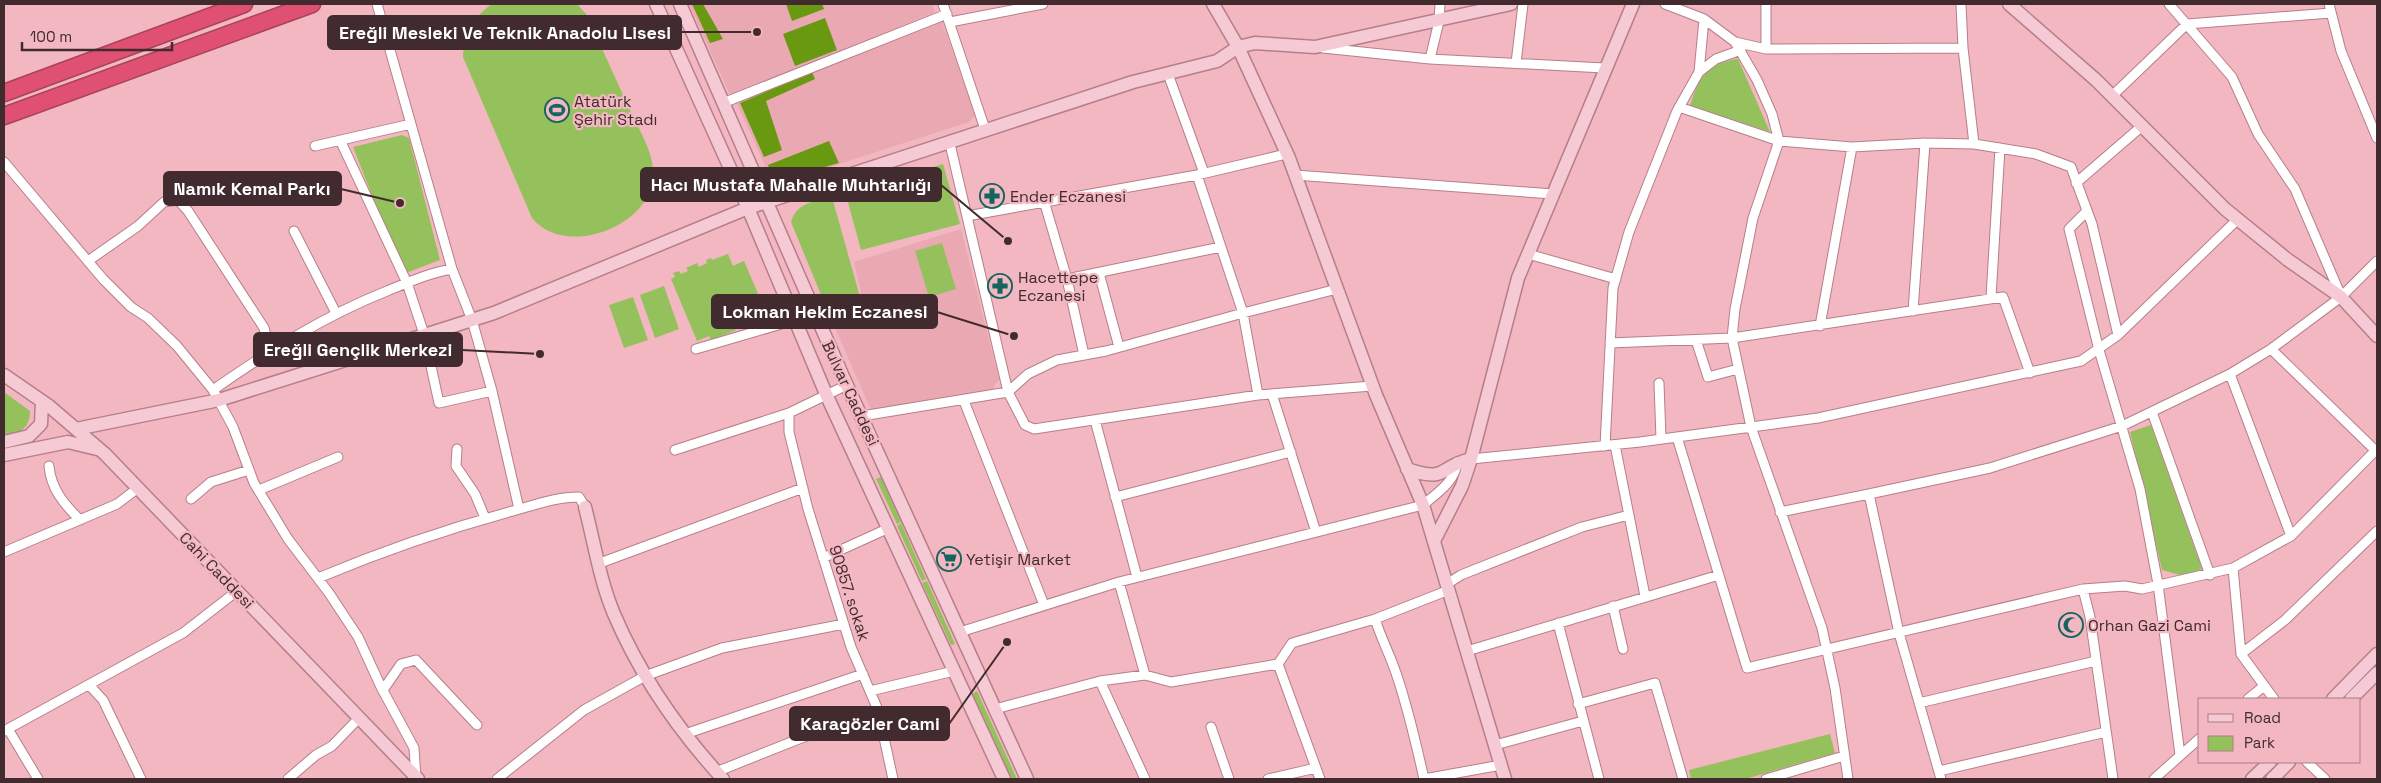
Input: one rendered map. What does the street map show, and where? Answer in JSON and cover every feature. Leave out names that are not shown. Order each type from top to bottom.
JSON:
[{"type":"highway","points":[[4,93],[244,4]]},
{"type":"highway","points":[[4,116],[312,4]]},
{"type":"street","points":[[377,4],[452,268],[472,320],[492,391],[519,509]]},
{"type":"street","points":[[656,4],[748,208],[826,394],[1004,779]]},
{"type":"street","name":"Bulvar Caddesi","points":[[680,4],[769,202],[847,385],[1027,779]]},
{"type":"street","points":[[943,4],[985,129]]},
{"type":"street","points":[[723,103],[949,18],[1043,4]]},
{"type":"street","points":[[1213,4],[1238,47],[1286,154],[1372,386],[1423,505],[1505,779]]},
{"type":"street","points":[[1430,59],[1439,20],[1440,4]]},
{"type":"street","points":[[1315,47],[1511,4]]},
{"type":"street","points":[[1516,63],[1523,4]]},
{"type":"street","points":[[1434,541],[1462,486],[1471,459],[1518,278],[1604,68],[1633,4]]},
{"type":"street","points":[[1665,4],[1704,19],[1735,42],[1741,50],[1772,114],[1779,141],[1752,218],[1735,309],[1732,338],[1751,427],[1822,628],[1835,688],[1848,779]]},
{"type":"street","points":[[1766,4],[1766,49]]},
{"type":"street","points":[[1961,4],[1963,48],[1974,144]]},
{"type":"street","points":[[2009,4],[2112,96],[2238,219],[2288,260],[2341,297],[2377,336]]},
{"type":"street","points":[[2169,4],[2232,77],[2258,134],[2295,189],[2341,297]]},
{"type":"street","points":[[2112,96],[2187,24],[2330,8],[2341,51],[2377,138]]},
{"type":"street","points":[[1645,596],[1629,515],[1610,446],[1610,343],[1616,278],[1628,232],[1679,107],[1699,72],[1703,46],[1704,19]]},
{"type":"street","points":[[1735,42],[1766,49],[1963,48]]},
{"type":"street","points":[[76,429],[216,395],[494,314],[748,208],[950,144],[985,129],[1217,61],[1238,47],[1255,43],[1430,59],[1604,68]]},
{"type":"street","points":[[1699,72],[1716,59],[1741,50]]},
{"type":"street","points":[[1168,74],[1242,312],[1258,395]]},
{"type":"street","points":[[1679,107],[1779,141],[1852,147],[1974,144],[2036,154],[2071,168],[2087,211],[2118,335]]},
{"type":"street","points":[[316,146],[341,142],[411,124]]},
{"type":"street","points":[[2076,183],[2142,126]]},
{"type":"street","points":[[341,142],[407,282],[424,334],[439,403],[492,391]]},
{"type":"street","points":[[950,144],[1008,392],[1025,425],[1034,429],[1258,395],[1372,386]]},
{"type":"street","points":[[1913,311],[1925,144]]},
{"type":"street","points":[[1820,326],[1852,147]]},
{"type":"street","points":[[1991,297],[2000,148]]},
{"type":"street","points":[[967,216],[1200,174],[1286,154]]},
{"type":"street","points":[[4,162],[88,261],[131,307],[148,318],[176,346],[216,395],[233,427],[258,490],[288,539],[318,578],[358,637],[382,690],[414,748],[417,779]]},
{"type":"street","points":[[1295,176],[1553,194]]},
{"type":"street","points":[[88,261],[138,226],[164,202],[178,200],[188,211],[264,328],[270,350]]},
{"type":"street","points":[[1044,201],[1066,279],[1084,355]]},
{"type":"street","points":[[2087,211],[2069,229],[2099,350],[2140,489],[2158,584],[2180,755]]},
{"type":"street","points":[[1407,469],[1428,476],[1448,471],[1457,462],[1471,459],[1610,446],[1818,418],[2081,361],[2118,335],[2238,219]]},
{"type":"street","points":[[294,231],[336,313]]},
{"type":"street","points":[[1066,279],[1221,247]]},
{"type":"street","points":[[1528,254],[1616,278]]},
{"type":"street","points":[[1780,512],[1990,468],[2122,426],[2230,374],[2271,349],[2341,297],[2377,260]]},
{"type":"street","points":[[216,395],[270,350],[336,313],[428,273],[452,268]]},
{"type":"street","points":[[1099,273],[1119,347]]},
{"type":"street","points":[[862,416],[964,401],[1008,392],[1028,374],[1057,360],[1119,347],[1242,312],[1337,289]]},
{"type":"street","points":[[1610,343],[1732,338],[1820,326],[1991,297],[2003,297],[2030,373]]},
{"type":"street","points":[[696,349],[795,320]]},
{"type":"street","points":[[1696,340],[1708,377],[1738,369]]},
{"type":"street","points":[[1677,437],[1747,668],[2083,589],[2125,586],[2142,589],[2158,584],[2210,575],[2233,568],[2291,536],[2376,451],[2271,349]]},
{"type":"street","points":[[2230,374],[2291,536]]},
{"type":"street","name":"Cahi Caddesi","points":[[4,375],[42,401],[100,450],[417,779]]},
{"type":"street","points":[[1658,382],[1661,439]]},
{"type":"street","points":[[675,450],[789,413],[847,385]]},
{"type":"street","points":[[1272,394],[1316,532]]},
{"type":"street","points":[[4,442],[29,436],[41,424],[42,401]]},
{"type":"street","points":[[964,401],[1044,605]]},
{"type":"street","points":[[2152,412],[2210,575]]},
{"type":"street","name":"90857. sokak","points":[[789,413],[789,432],[803,488],[844,624],[878,710],[893,779]]},
{"type":"street","points":[[1095,420],[1137,577]]},
{"type":"street","points":[[4,455],[68,442],[100,450]]},
{"type":"street","points":[[458,449],[456,466],[475,494],[485,518]]},
{"type":"street","points":[[1115,497],[1291,452]]},
{"type":"street","points":[[258,490],[338,457]]},
{"type":"street","points":[[960,632],[1137,577],[1423,505],[1442,489],[1457,470],[1457,462]]},
{"type":"street","points":[[48,466],[50,480],[63,503],[80,520]]},
{"type":"street","points":[[191,499],[211,482],[249,470]]},
{"type":"street","points":[[4,552],[117,504],[138,488]]},
{"type":"street","points":[[600,564],[803,488]]},
{"type":"street","points":[[1869,494],[1899,633],[1940,775],[2106,732]]},
{"type":"street","points":[[318,578],[444,529],[566,497],[579,497],[585,507],[613,613],[645,676],[685,734],[720,776],[804,737],[878,710]]},
{"type":"street","points":[[995,709],[1100,681],[1145,675],[1171,682],[1278,664],[1292,643],[1375,619],[1448,587],[1461,575],[1582,526],[1629,515]]},
{"type":"street","points":[[823,558],[889,528]]},
{"type":"street","points":[[2240,654],[2285,620],[2377,531]]},
{"type":"street","points":[[2233,568],[2240,654],[2273,698]]},
{"type":"street","points":[[1467,651],[1719,575]]},
{"type":"street","points":[[1119,582],[1145,675]]},
{"type":"street","points":[[2083,589],[2096,661],[2113,779]]},
{"type":"street","points":[[38,779],[6,730],[183,633],[237,591]]},
{"type":"street","points":[[1613,606],[1623,649]]},
{"type":"street","points":[[1375,619],[1381,639],[1394,666],[1408,709],[1424,779],[1501,765]]},
{"type":"street","points":[[1558,623],[1599,779]]},
{"type":"street","points":[[497,779],[584,710],[645,676],[722,648],[844,624]]},
{"type":"street","points":[[2334,698],[2377,654]]},
{"type":"street","points":[[382,690],[400,664],[416,660],[478,725]]},
{"type":"street","points":[[1918,703],[2096,661]]},
{"type":"street","points":[[1278,664],[1320,779]]},
{"type":"street","points":[[870,691],[954,671]]},
{"type":"street","points":[[685,734],[863,674]]},
{"type":"street","points":[[2352,698],[2375,680]]},
{"type":"street","points":[[1100,681],[1143,779]]},
{"type":"street","points":[[1578,704],[1655,684],[1683,779]]},
{"type":"street","points":[[89,685],[103,700],[141,779]]},
{"type":"street","points":[[2249,698],[2264,686]]},
{"type":"street","points":[[288,779],[316,755],[332,746],[359,718]]},
{"type":"street","points":[[1495,745],[1583,721]]},
{"type":"street","points":[[1211,727],[1228,779]]},
{"type":"street","points":[[2154,779],[2198,740]]},
{"type":"street","points":[[1766,779],[1844,756]]},
{"type":"street","points":[[2252,779],[2269,763]]},
{"type":"street","points":[[2272,779],[2289,763]]},
{"type":"street","points":[[2308,763],[2325,779]]},
{"type":"street","points":[[1268,779],[1316,768]]},
{"type":"shaded area","points":[[689,4],[932,4],[935,12],[731,97]]},
{"type":"shaded area","points":[[941,19],[975,115],[969,122],[774,185],[736,102]]},
{"type":"shaded area","points":[[961,229],[999,379],[991,391],[871,410],[829,314],[863,301],[854,262]]},
{"type":"green space","name":"Atatürk Şehir Stadı","points":[[492,4],[577,4],[586,14],[649,150],[653,168],[651,188],[647,198],[632,216],[622,223],[591,235],[575,237],[559,235],[544,229],[532,218],[463,57],[465,41],[471,27],[485,9]]},
{"type":"green space","points":[[692,4],[703,4],[723,39],[710,43]]},
{"type":"green space","points":[[786,4],[822,4],[824,9],[792,21]]},
{"type":"green space","points":[[825,18],[837,50],[795,66],[783,34]]},
{"type":"green space","points":[[1738,59],[1770,132],[1690,106],[1697,87],[1706,73],[1719,64]]},
{"type":"green space","points":[[812,72],[815,79],[766,101],[782,150],[764,157],[740,103]]},
{"type":"green space","points":[[402,135],[409,138],[440,260],[403,274],[353,147]]},
{"type":"green space","points":[[829,141],[839,163],[775,181],[768,165]]},
{"type":"green space","points":[[943,164],[960,224],[861,250],[846,195]]},
{"type":"green space","points":[[832,197],[860,297],[826,307],[791,222],[797,210],[807,204]]},
{"type":"green space","points":[[942,243],[956,289],[929,297],[915,251]]},
{"type":"green space","points":[[728,254],[733,266],[744,261],[759,296],[738,305],[744,319],[733,323],[736,330],[711,340],[709,336],[697,341],[671,279],[675,277],[673,273],[679,271],[681,274],[688,271],[686,268],[697,263],[699,267],[707,263],[706,260],[711,258],[712,260]]},
{"type":"green space","points":[[664,286],[679,329],[655,338],[640,295]]},
{"type":"green space","points":[[633,297],[648,340],[624,348],[609,305]]},
{"type":"green space","points":[[4,392],[30,411],[28,422],[23,429],[4,436]]},
{"type":"green space","points":[[2151,425],[2202,569],[2184,576],[2162,570],[2130,432]]},
{"type":"green space","points":[[881,477],[901,522],[897,524],[876,479]]},
{"type":"green space","points":[[901,523],[926,579],[922,581],[897,526]]},
{"type":"green space","points":[[927,581],[955,644],[951,645],[922,583]]},
{"type":"green space","points":[[977,691],[1017,779],[1012,779],[972,694]]},
{"type":"green space","points":[[1830,734],[1835,753],[1745,779],[1691,779],[1689,770]]},
{"type":"place","name":"Ereğli Mesleki Ve Teknik Anadolu Lisesi","points":[[757,32]]},
{"type":"place","name":"Atatürk Şehir Stadı","points":[[557,110]]},
{"type":"place","name":"Ender Eczanesi","points":[[992,196]]},
{"type":"place","name":"Namık Kemal Parkı","points":[[400,203]]},
{"type":"place","name":"Hacı Mustafa Mahalle Muhtarlığı","points":[[1008,241]]},
{"type":"place","name":"Hacettepe Eczanesi","points":[[1000,286]]},
{"type":"place","name":"Lokman Hekim Eczanesi","points":[[1014,336]]},
{"type":"place","name":"Ereğli Gençlik Merkezi","points":[[540,354]]},
{"type":"place","name":"Yetişir Market","points":[[949,559]]},
{"type":"place","name":"Orhan Gazi Cami","points":[[2071,625]]},
{"type":"place","name":"Karagözler Cami","points":[[1007,642]]}]
